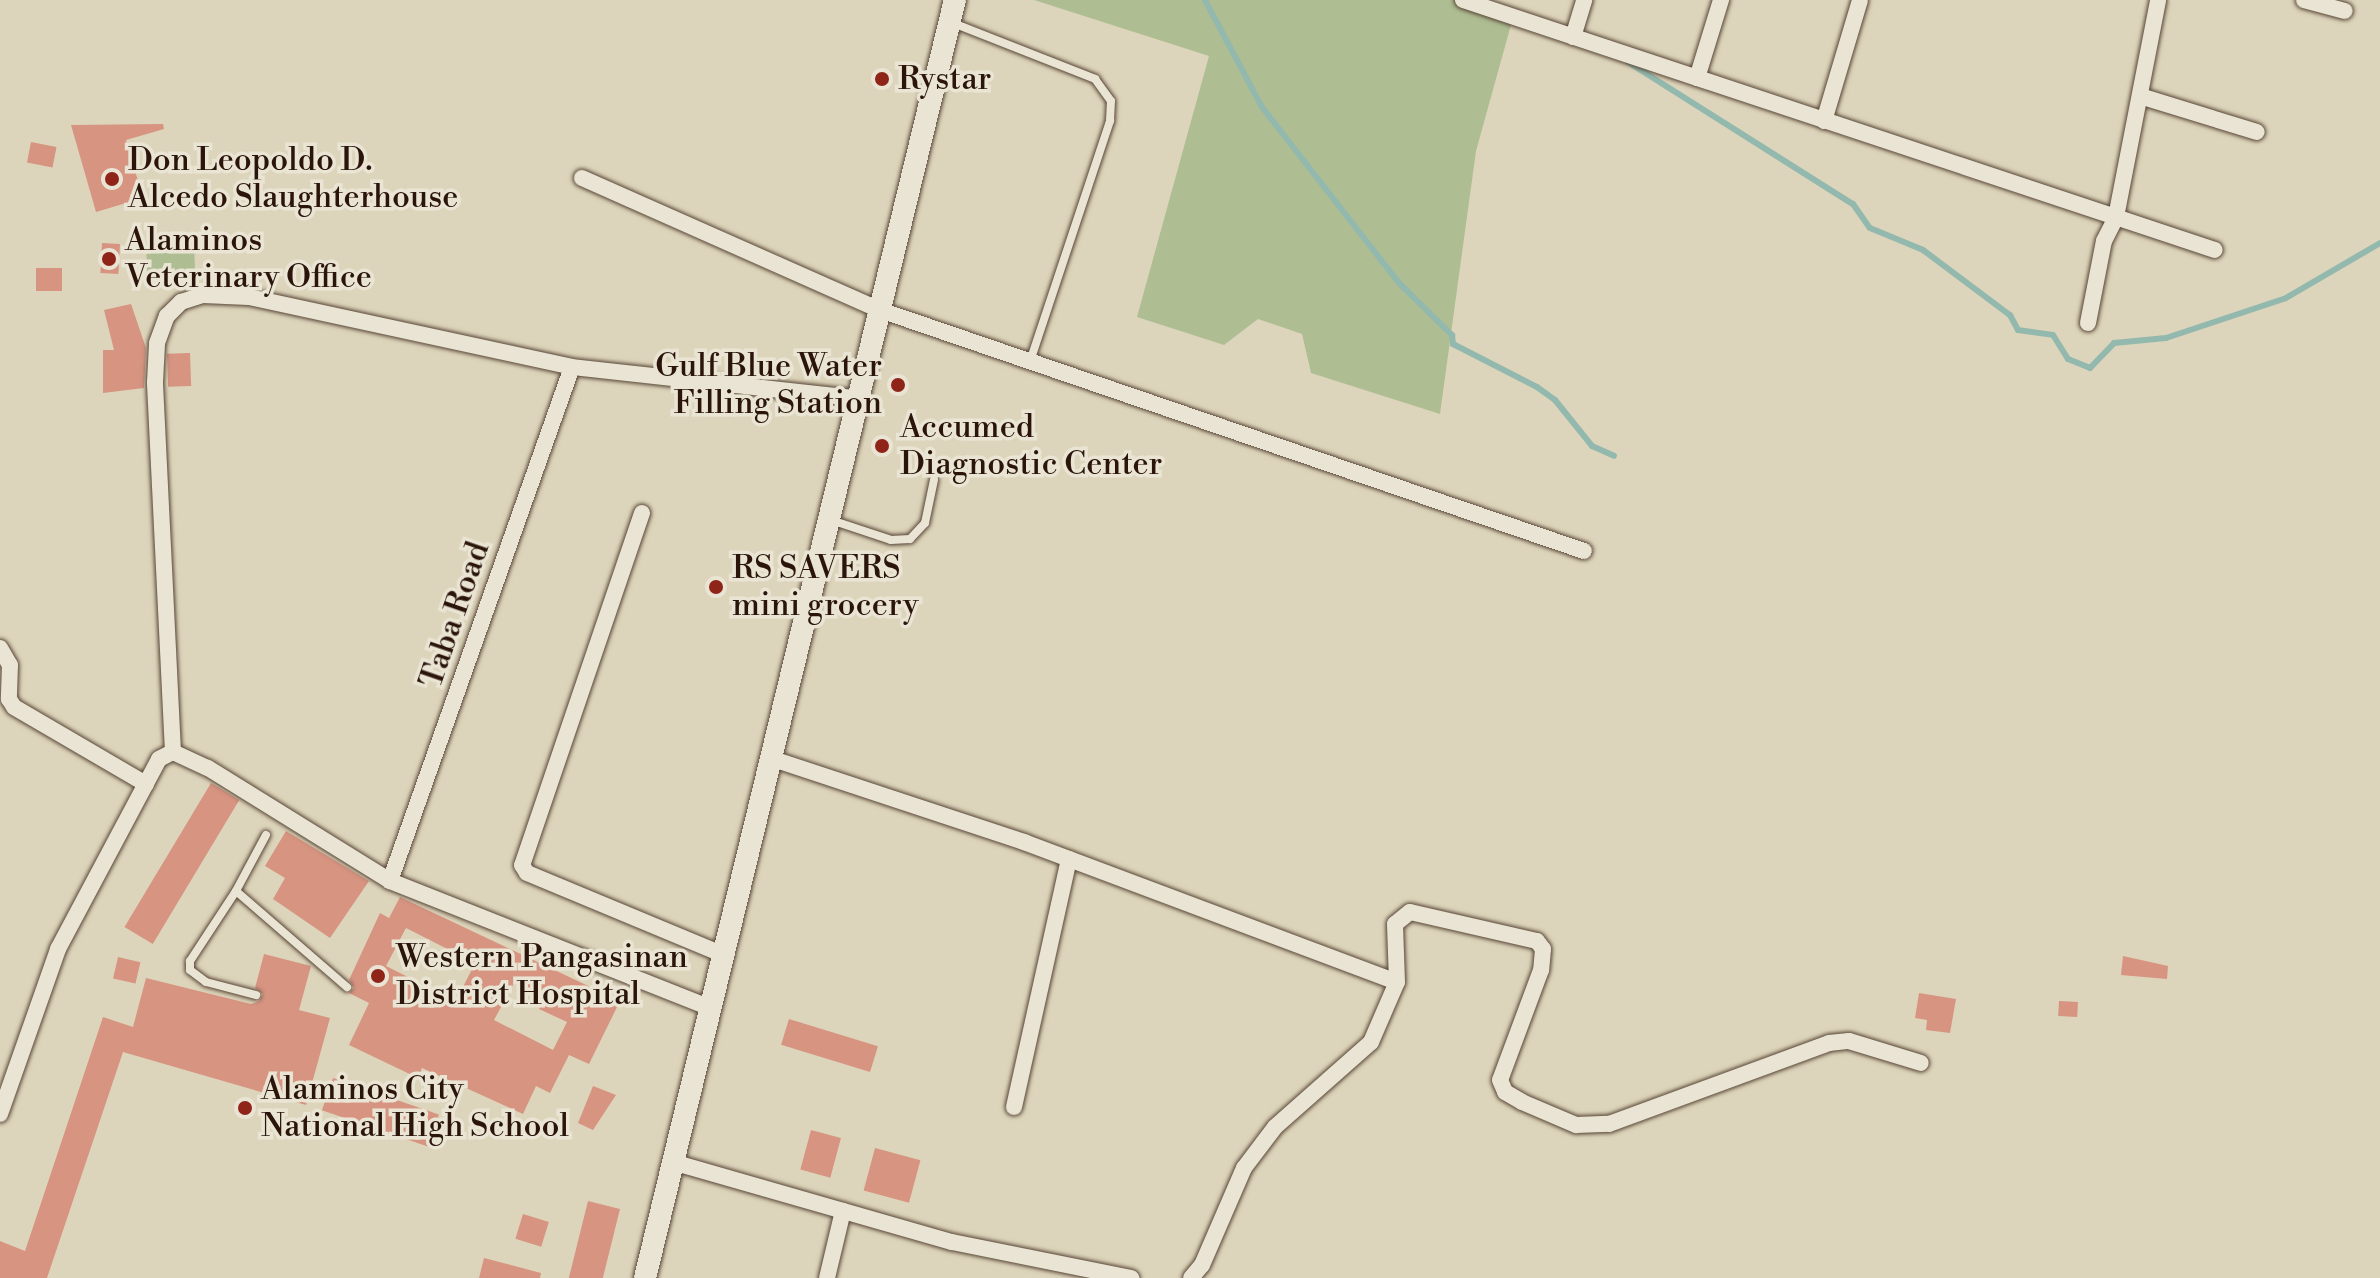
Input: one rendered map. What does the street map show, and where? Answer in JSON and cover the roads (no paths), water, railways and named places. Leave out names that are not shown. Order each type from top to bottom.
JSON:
[{"type":"street","points":[[1463,0],[2215,250]]},
{"type":"street","points":[[1573,37],[1584,0]]},
{"type":"street","points":[[1697,78],[1721,0]]},
{"type":"street","points":[[1824,121],[1860,0]]},
{"type":"street","points":[[2088,323],[2104,241],[2116,217],[2158,0]]},
{"type":"street","points":[[2304,0],[2345,11]]},
{"type":"street","points":[[645,1278],[676,1163],[770,758],[861,399],[952,11]]},
{"type":"street","points":[[2140,96],[2257,132]]},
{"type":"street","points":[[582,178],[880,310],[1584,551]]},
{"type":"street","points":[[173,752],[155,382],[157,343],[167,316],[181,302],[203,295],[249,297],[572,367],[861,399]]},
{"type":"street","name":"Taba Road","points":[[390,881],[572,367]]},
{"type":"street","points":[[642,513],[522,865],[527,873],[724,955]]},
{"type":"street","points":[[0,648],[10,665],[9,699],[14,707],[146,784]]},
{"type":"street","points":[[0,1114],[58,949],[159,759],[173,752]]},
{"type":"street","points":[[173,752],[208,768],[390,881],[711,1008]]},
{"type":"street","points":[[770,758],[1069,859],[1397,982]]},
{"type":"street","points":[[1014,1107],[1069,859]]},
{"type":"street","points":[[1191,1278],[1202,1265],[1244,1168],[1275,1127],[1371,1042],[1397,982],[1395,924],[1410,912],[1537,941],[1545,957],[1500,1080],[1505,1092],[1576,1125],[1609,1124],[1829,1043],[1849,1041],[1921,1063]]},
{"type":"street","points":[[676,1163],[952,1242],[1131,1278]]},
{"type":"street","points":[[827,1278],[843,1211]]},
{"type":"lane","points":[[952,11],[1095,79],[1111,101],[1110,121],[1029,363]]},
{"type":"lane","points":[[830,520],[891,540],[910,539],[925,523],[934,480]]},
{"type":"lane","points":[[256,995],[206,982],[190,970],[266,835]]},
{"type":"lane","points":[[236,891],[347,987]]},
{"type":"waterway","points":[[1205,0],[1262,107],[1398,282],[1452,335],[1453,344],[1537,387],[1555,400],[1592,446],[1614,456]]},
{"type":"waterway","points":[[1628,62],[1853,204],[1870,228],[1923,250],[2010,315],[2018,330],[2053,335],[2068,359],[2090,368],[2114,343],[2166,338],[2286,298],[2380,243]]},
{"type":"place","name":"Rystar","points":[[882,79]]},
{"type":"place","name":"Don Leopoldo D. Alcedo Slaughterhouse","points":[[112,179]]},
{"type":"place","name":"Alaminos Veterinary Office","points":[[109,259]]},
{"type":"place","name":"Gulf Blue Water Filling Station","points":[[898,385]]},
{"type":"place","name":"Accumed Diagnostic Center","points":[[882,446]]},
{"type":"place","name":"RS SAVERS mini grocery","points":[[716,587]]},
{"type":"place","name":"Western Pangasinan District Hospital","points":[[378,976]]},
{"type":"place","name":"Alaminos City National High School","points":[[245,1108]]}]
